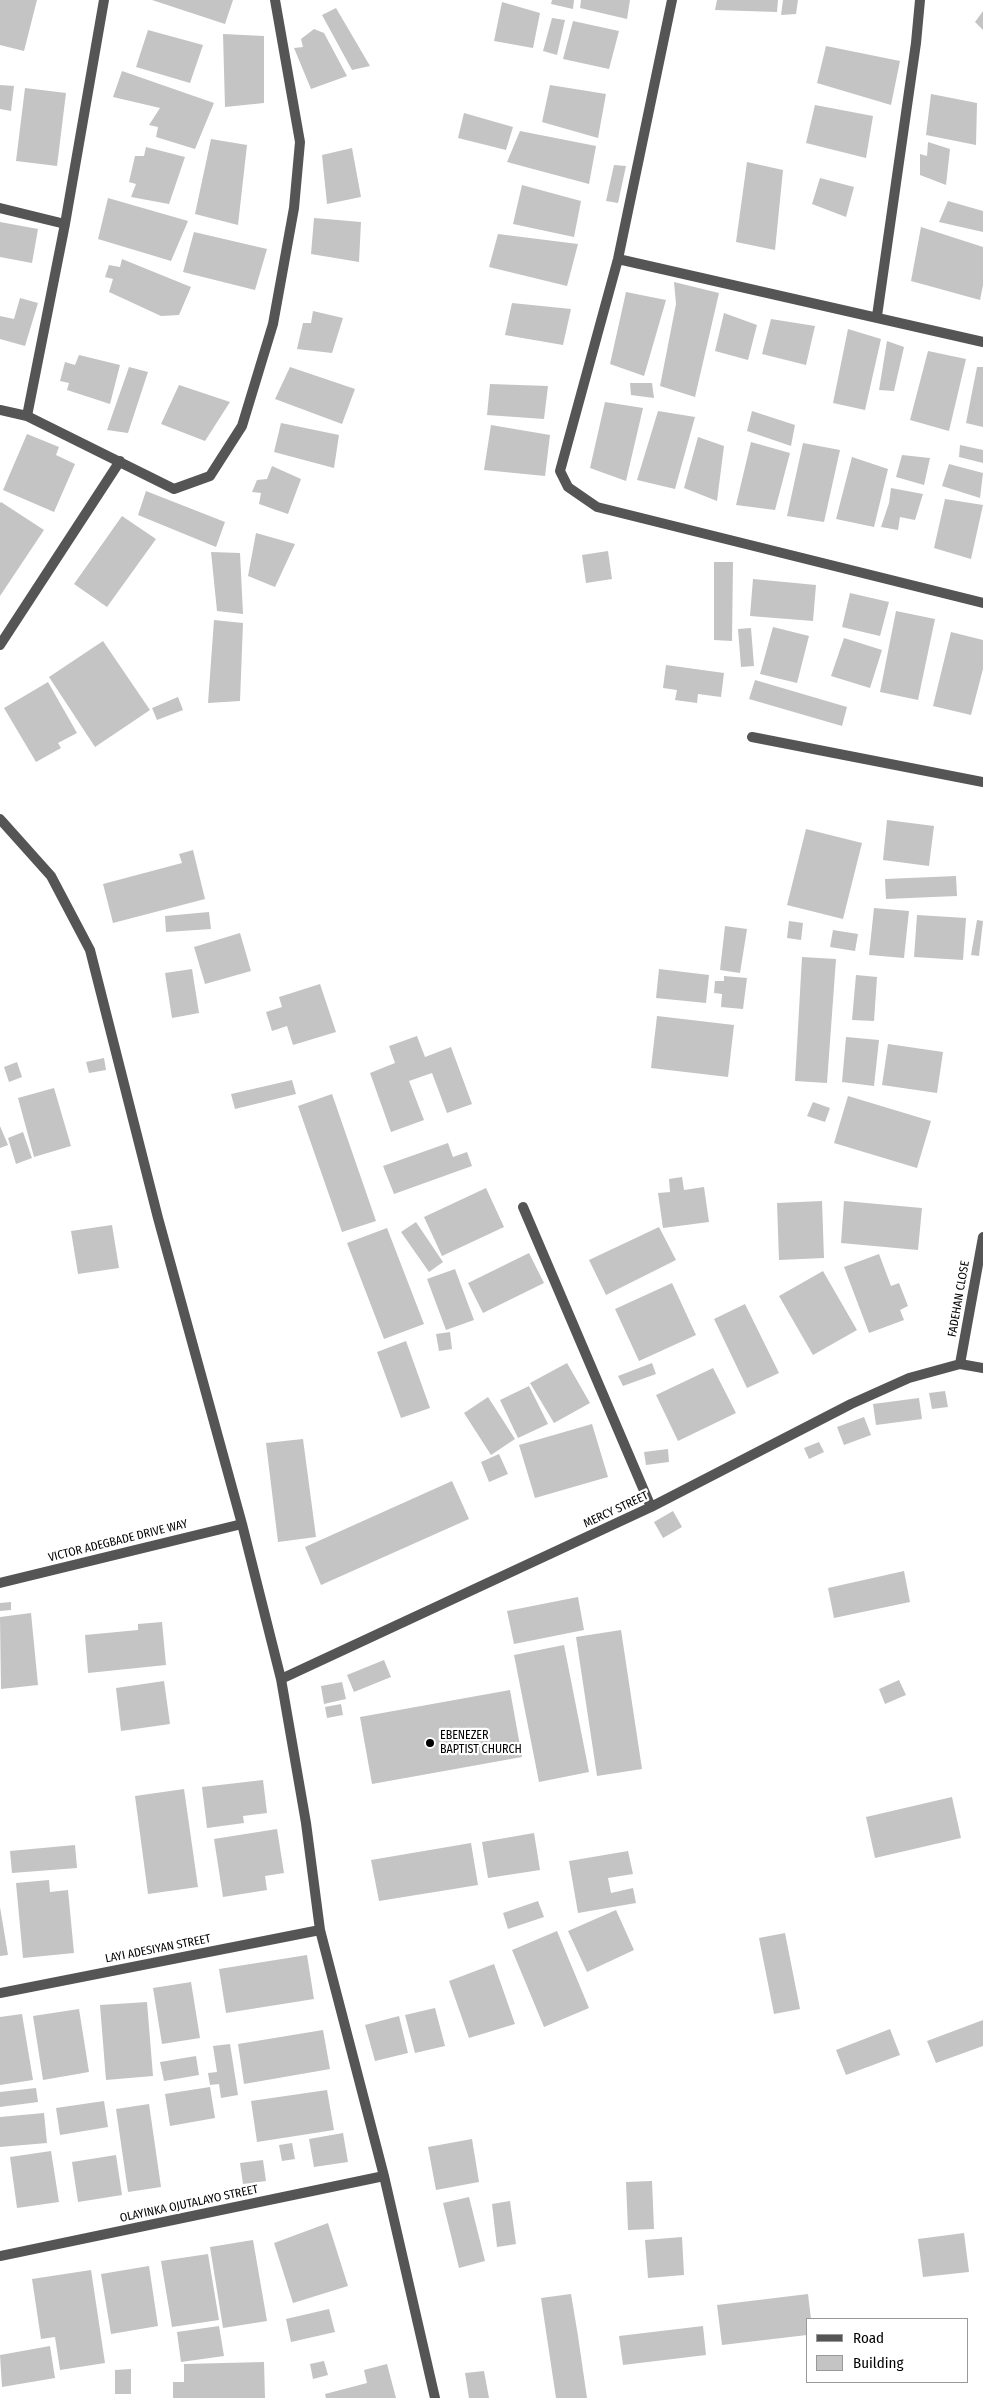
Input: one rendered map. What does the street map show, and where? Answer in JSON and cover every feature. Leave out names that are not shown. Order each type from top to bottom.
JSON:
[{"type":"street","points":[[27,416],[65,224],[93,49],[104,0]]},
{"type":"street","points":[[0,410],[27,416],[174,489],[210,476],[242,426],[273,324],[294,208],[300,142],[275,0]]},
{"type":"street","points":[[672,0],[618,259],[560,471],[568,487],[597,507],[983,603]]},
{"type":"street","points":[[877,316],[916,43],[920,0]]},
{"type":"street","points":[[0,208],[65,224]]},
{"type":"street","points":[[618,259],[877,316],[983,342]]},
{"type":"street","points":[[0,645],[120,461]]},
{"type":"street","points":[[752,737],[983,782]]},
{"type":"street","points":[[0,819],[52,876],[90,950],[158,1218],[242,1524],[281,1679],[306,1823],[320,1930],[384,2176],[435,2398]]},
{"type":"street","points":[[523,1207],[651,1507]]},
{"type":"street","name":"FADEHAN CLOSE","points":[[960,1364],[983,1237]]},
{"type":"street","points":[[960,1364],[983,1368]]},
{"type":"street","name":"MERCY STREET","points":[[281,1679],[651,1507],[851,1404],[909,1378],[960,1364]]},
{"type":"street","name":"VICTOR ADEGBADE DRIVE WAY","points":[[0,1583],[242,1524]]},
{"type":"street","name":"LAYI ADESIYAN STREET","points":[[0,1993],[320,1930]]},
{"type":"street","name":"OLAYINKA OJUTALAYO STREET","points":[[0,2256],[384,2176]]},
{"type":"building","points":[[0,0],[37,0],[24,51],[0,45]]},
{"type":"building","points":[[152,0],[233,0],[225,24]]},
{"type":"building","points":[[552,0],[574,0],[573,9],[551,4]]},
{"type":"building","points":[[581,0],[630,0],[627,19],[580,8]]},
{"type":"building","points":[[717,0],[778,0],[777,12],[715,10]]},
{"type":"building","points":[[783,0],[798,0],[796,14],[781,15]]},
{"type":"building","points":[[502,2],[540,13],[533,48],[494,41]]},
{"type":"building","points":[[336,8],[370,66],[352,70],[322,15]]},
{"type":"building","points":[[983,11],[983,30],[975,22]]},
{"type":"building","points":[[552,18],[565,20],[557,55],[543,51]]},
{"type":"building","points":[[573,21],[619,31],[609,69],[563,59]]},
{"type":"building","points":[[314,29],[324,33],[347,76],[311,89],[294,48],[303,47],[301,39]]},
{"type":"building","points":[[148,30],[203,45],[190,83],[136,67]]},
{"type":"building","points":[[223,34],[264,36],[264,103],[225,107]]},
{"type":"building","points":[[826,46],[900,61],[891,105],[817,83]]},
{"type":"building","points":[[122,71],[214,103],[195,149],[156,137],[158,127],[149,125],[160,108],[113,97]]},
{"type":"building","points":[[0,85],[14,86],[11,111],[0,109]]},
{"type":"building","points":[[550,85],[606,94],[598,138],[542,122]]},
{"type":"building","points":[[25,88],[66,93],[57,166],[16,161]]},
{"type":"building","points":[[931,94],[977,103],[976,145],[926,135]]},
{"type":"building","points":[[815,105],[873,116],[866,158],[806,143]]},
{"type":"building","points":[[464,113],[513,127],[506,150],[458,138]]},
{"type":"building","points":[[520,131],[596,146],[589,184],[507,162]]},
{"type":"building","points":[[211,139],[247,145],[238,225],[195,214]]},
{"type":"building","points":[[928,142],[950,149],[946,185],[920,175],[920,154],[927,156]]},
{"type":"building","points":[[146,147],[185,157],[169,204],[131,197],[136,184],[129,182],[135,156],[144,156]]},
{"type":"building","points":[[352,148],[361,197],[327,204],[322,155]]},
{"type":"building","points":[[747,162],[783,170],[775,250],[736,242]]},
{"type":"building","points":[[614,165],[626,166],[618,203],[606,201]]},
{"type":"building","points":[[820,178],[854,187],[846,217],[812,204]]},
{"type":"building","points":[[522,185],[581,201],[574,237],[513,224]]},
{"type":"building","points":[[108,198],[188,221],[171,261],[98,239]]},
{"type":"building","points":[[948,201],[983,211],[983,232],[939,222]]},
{"type":"building","points":[[314,218],[361,222],[359,262],[311,254]]},
{"type":"building","points":[[0,222],[38,229],[32,263],[0,257]]},
{"type":"building","points":[[921,227],[983,247],[983,285],[980,300],[911,281]]},
{"type":"building","points":[[194,232],[267,249],[255,290],[183,272]]},
{"type":"building","points":[[498,234],[578,244],[567,286],[489,267]]},
{"type":"building","points":[[122,259],[191,287],[179,315],[161,316],[109,292],[113,279],[105,277],[109,265],[120,267]]},
{"type":"building","points":[[674,282],[719,293],[695,397],[660,386],[676,304]]},
{"type":"building","points":[[626,292],[666,300],[644,376],[610,364]]},
{"type":"building","points":[[20,298],[38,303],[25,346],[0,339],[0,316],[14,319]]},
{"type":"building","points":[[512,303],[571,309],[563,345],[505,335]]},
{"type":"building","points":[[313,311],[343,318],[332,353],[297,349],[303,323],[311,323]]},
{"type":"building","points":[[724,313],[757,325],[748,360],[715,351]]},
{"type":"building","points":[[771,319],[815,326],[806,365],[762,354]]},
{"type":"building","points":[[848,329],[881,339],[865,410],[833,403]]},
{"type":"building","points":[[887,341],[904,347],[894,391],[879,390]]},
{"type":"building","points":[[928,351],[966,359],[949,431],[910,420]]},
{"type":"building","points":[[79,355],[120,365],[110,404],[67,390],[69,383],[60,381],[65,362],[75,365]]},
{"type":"building","points":[[129,367],[148,372],[128,433],[107,430]]},
{"type":"building","points":[[290,367],[355,389],[342,424],[275,399]]},
{"type":"building","points":[[977,367],[983,367],[983,427],[966,423]]},
{"type":"building","points":[[630,383],[652,383],[654,398],[631,395]]},
{"type":"building","points":[[490,384],[548,386],[544,419],[487,415]]},
{"type":"building","points":[[179,385],[230,402],[205,441],[161,424]]},
{"type":"building","points":[[605,402],[643,408],[626,481],[590,468]]},
{"type":"building","points":[[658,411],[695,417],[675,489],[637,480]]},
{"type":"building","points":[[752,411],[795,425],[791,446],[747,431]]},
{"type":"building","points":[[281,423],[339,435],[334,468],[274,452]]},
{"type":"building","points":[[491,425],[550,435],[545,476],[484,470]]},
{"type":"building","points":[[27,434],[59,447],[56,455],[75,464],[54,512],[3,490]]},
{"type":"building","points":[[698,437],[724,446],[717,501],[684,488]]},
{"type":"building","points":[[751,442],[790,453],[775,510],[736,505]]},
{"type":"building","points":[[803,443],[840,450],[824,522],[787,516]]},
{"type":"building","points":[[960,445],[983,450],[983,463],[959,457]]},
{"type":"building","points":[[902,455],[930,458],[924,485],[896,477]]},
{"type":"building","points":[[852,457],[888,469],[874,527],[836,519]]},
{"type":"building","points":[[949,464],[983,473],[980,498],[942,486]]},
{"type":"building","points":[[272,466],[301,479],[288,514],[259,504],[261,493],[252,492],[257,480],[267,479]]},
{"type":"building","points":[[891,488],[923,494],[915,520],[900,517],[898,530],[881,527],[889,503]]},
{"type":"building","points":[[146,491],[225,522],[216,547],[138,515]]},
{"type":"building","points":[[945,499],[983,505],[971,559],[934,548]]},
{"type":"building","points":[[0,503],[44,530],[0,596]]},
{"type":"building","points":[[122,516],[156,539],[107,607],[74,584]]},
{"type":"building","points":[[256,533],[295,544],[275,587],[248,576]]},
{"type":"building","points":[[608,551],[612,579],[586,583],[582,555]]},
{"type":"building","points":[[211,552],[240,553],[243,614],[217,611]]},
{"type":"building","points":[[714,562],[733,562],[732,641],[714,640]]},
{"type":"building","points":[[753,579],[816,585],[813,621],[750,616]]},
{"type":"building","points":[[850,593],[889,602],[880,636],[842,627]]},
{"type":"building","points":[[896,611],[935,619],[918,700],[880,692]]},
{"type":"building","points":[[214,620],[243,623],[240,701],[208,703]]},
{"type":"building","points":[[773,627],[809,636],[797,683],[760,674]]},
{"type":"building","points":[[751,628],[754,666],[741,667],[738,629]]},
{"type":"building","points":[[951,632],[983,640],[983,669],[971,715],[933,706]]},
{"type":"building","points":[[844,638],[882,650],[870,688],[831,676]]},
{"type":"building","points":[[103,641],[150,710],[95,747],[49,677]]},
{"type":"building","points":[[666,665],[724,673],[721,697],[698,694],[697,703],[675,700],[677,690],[663,688]]},
{"type":"building","points":[[755,680],[847,707],[842,726],[749,699]]},
{"type":"building","points":[[48,682],[77,733],[58,743],[61,748],[36,762],[4,708]]},
{"type":"building","points":[[178,697],[183,710],[157,720],[152,708]]},
{"type":"building","points":[[887,820],[934,826],[929,866],[883,860]]},
{"type":"building","points":[[806,829],[862,843],[843,919],[787,905]]},
{"type":"building","points":[[193,850],[205,899],[113,923],[103,884],[182,863],[179,854]]},
{"type":"building","points":[[956,876],[957,896],[886,899],[885,879]]},
{"type":"building","points":[[874,908],[909,911],[904,958],[869,955]]},
{"type":"building","points":[[209,912],[211,929],[166,932],[165,916]]},
{"type":"building","points":[[917,915],[966,918],[963,960],[914,957]]},
{"type":"building","points":[[977,920],[983,921],[979,956],[971,955]]},
{"type":"building","points":[[789,921],[803,923],[801,940],[787,938]]},
{"type":"building","points":[[725,926],[747,929],[740,973],[720,970]]},
{"type":"building","points":[[833,930],[858,934],[855,951],[830,947]]},
{"type":"building","points":[[240,933],[251,971],[205,984],[194,947]]},
{"type":"building","points":[[802,957],[836,959],[827,1083],[795,1081]]},
{"type":"building","points":[[192,969],[199,1013],[172,1018],[165,973]]},
{"type":"building","points":[[659,969],[709,975],[706,1003],[656,998]]},
{"type":"building","points":[[856,975],[877,977],[874,1021],[852,1020]]},
{"type":"building","points":[[724,976],[747,978],[743,1009],[721,1007],[722,994],[714,993],[715,981],[724,981]]},
{"type":"building","points":[[320,984],[336,1032],[293,1045],[287,1026],[272,1031],[266,1012],[282,1007],[279,997]]},
{"type":"building","points":[[657,1016],[734,1025],[728,1077],[651,1068]]},
{"type":"building","points":[[417,1036],[425,1057],[451,1047],[472,1104],[447,1113],[432,1073],[409,1081],[424,1120],[391,1132],[370,1073],[395,1063],[389,1046]]},
{"type":"building","points":[[846,1037],[879,1040],[874,1086],[842,1082]]},
{"type":"building","points":[[888,1044],[943,1052],[937,1093],[882,1085]]},
{"type":"building","points":[[104,1058],[106,1070],[89,1073],[86,1062]]},
{"type":"building","points":[[17,1062],[22,1077],[9,1082],[4,1067]]},
{"type":"building","points":[[292,1080],[296,1094],[235,1109],[231,1094]]},
{"type":"building","points":[[54,1088],[71,1146],[34,1157],[18,1098]]},
{"type":"building","points":[[332,1094],[376,1221],[342,1232],[298,1106]]},
{"type":"building","points":[[848,1096],[931,1121],[917,1168],[834,1143]]},
{"type":"building","points":[[813,1102],[830,1108],[825,1122],[807,1116]]},
{"type":"building","points":[[0,1126],[8,1145],[0,1148]]},
{"type":"building","points":[[23,1132],[32,1158],[16,1164],[8,1138]]},
{"type":"building","points":[[448,1143],[453,1157],[467,1152],[472,1166],[394,1194],[383,1166]]},
{"type":"building","points":[[682,1177],[684,1190],[704,1187],[709,1222],[663,1228],[658,1193],[670,1192],[669,1179]]},
{"type":"building","points":[[486,1188],[504,1227],[442,1256],[424,1217]]},
{"type":"building","points":[[822,1201],[824,1258],[779,1260],[777,1203]]},
{"type":"building","points":[[844,1201],[922,1208],[918,1250],[841,1243]]},
{"type":"building","points":[[416,1222],[443,1262],[429,1272],[401,1232]]},
{"type":"building","points":[[112,1225],[119,1268],[78,1274],[71,1231]]},
{"type":"building","points":[[659,1227],[676,1260],[606,1295],[589,1260]]},
{"type":"building","points":[[387,1228],[424,1324],[384,1339],[347,1243]]},
{"type":"building","points":[[529,1253],[544,1283],[483,1313],[468,1283]]},
{"type":"building","points":[[879,1254],[891,1286],[899,1283],[908,1306],[900,1310],[904,1320],[869,1333],[844,1267]]},
{"type":"building","points":[[455,1269],[474,1320],[446,1330],[427,1279]]},
{"type":"building","points":[[823,1271],[857,1330],[813,1355],[779,1296]]},
{"type":"building","points":[[672,1283],[696,1335],[639,1361],[615,1309]]},
{"type":"building","points":[[745,1304],[779,1373],[747,1388],[714,1319]]},
{"type":"building","points":[[450,1332],[452,1349],[439,1351],[436,1334]]},
{"type":"building","points":[[406,1341],[430,1408],[401,1418],[377,1352]]},
{"type":"building","points":[[567,1363],[590,1403],[554,1423],[530,1383]]},
{"type":"building","points":[[652,1363],[656,1374],[623,1386],[618,1376]]},
{"type":"building","points":[[713,1368],[736,1413],[678,1441],[656,1395]]},
{"type":"building","points":[[529,1386],[548,1424],[518,1438],[500,1400]]},
{"type":"building","points":[[945,1391],[948,1407],[932,1409],[929,1393]]},
{"type":"building","points":[[488,1397],[515,1439],[491,1455],[464,1413]]},
{"type":"building","points":[[919,1398],[922,1419],[876,1425],[873,1404]]},
{"type":"building","points":[[864,1417],[871,1435],[844,1445],[837,1427]]},
{"type":"building","points":[[592,1424],[608,1477],[535,1498],[519,1445]]},
{"type":"building","points":[[303,1439],[316,1537],[278,1542],[266,1443]]},
{"type":"building","points":[[819,1442],[824,1452],[809,1459],[804,1448]]},
{"type":"building","points":[[668,1449],[669,1462],[646,1465],[644,1452]]},
{"type":"building","points":[[499,1454],[508,1474],[489,1482],[481,1462]]},
{"type":"building","points":[[452,1481],[469,1519],[321,1585],[305,1547]]},
{"type":"building","points":[[673,1511],[682,1527],[663,1538],[654,1522]]},
{"type":"building","points":[[904,1571],[910,1602],[834,1618],[828,1588]]},
{"type":"building","points":[[578,1597],[584,1630],[514,1644],[507,1611]]},
{"type":"building","points":[[11,1602],[11,1610],[0,1611],[0,1603]]},
{"type":"building","points":[[31,1613],[38,1685],[1,1689],[0,1617]]},
{"type":"building","points":[[162,1622],[166,1665],[88,1673],[85,1635],[138,1630],[138,1624]]},
{"type":"building","points":[[621,1630],[642,1769],[597,1776],[576,1637]]},
{"type":"building","points":[[564,1645],[589,1772],[539,1782],[514,1655]]},
{"type":"building","points":[[384,1660],[391,1677],[354,1692],[347,1675]]},
{"type":"building","points":[[899,1680],[906,1695],[885,1704],[879,1689]]},
{"type":"building","points":[[164,1681],[170,1724],[121,1731],[116,1688]]},
{"type":"building","points":[[342,1682],[346,1699],[324,1704],[321,1686]]},
{"type":"building","points":[[510,1690],[522,1757],[372,1784],[360,1717]]},
{"type":"building","points":[[341,1704],[343,1715],[327,1718],[325,1707]]},
{"type":"building","points":[[263,1780],[267,1813],[243,1816],[244,1823],[207,1828],[202,1787]]},
{"type":"building","points":[[184,1789],[198,1887],[148,1894],[135,1796]]},
{"type":"building","points":[[952,1797],[961,1838],[875,1858],[866,1817]]},
{"type":"building","points":[[277,1829],[284,1873],[265,1876],[267,1890],[223,1897],[214,1839]]},
{"type":"building","points":[[534,1833],[540,1870],[488,1878],[482,1842]]},
{"type":"building","points":[[471,1843],[478,1885],[379,1901],[371,1860]]},
{"type":"building","points":[[75,1845],[77,1868],[12,1873],[10,1851]]},
{"type":"building","points":[[628,1851],[633,1874],[608,1878],[611,1893],[633,1888],[636,1903],[578,1913],[569,1861]]},
{"type":"building","points":[[49,1880],[50,1892],[68,1890],[74,1953],[23,1958],[16,1883]]},
{"type":"building","points":[[538,1901],[544,1917],[508,1929],[503,1913]]},
{"type":"building","points":[[0,1907],[8,1955],[0,1956]]},
{"type":"building","points":[[616,1910],[634,1950],[587,1972],[568,1931]]},
{"type":"building","points":[[557,1931],[589,2008],[544,2027],[512,1950]]},
{"type":"building","points":[[785,1933],[800,2009],[774,2014],[759,1938]]},
{"type":"building","points":[[307,1955],[314,1999],[226,2013],[219,1969]]},
{"type":"building","points":[[494,1964],[515,2024],[469,2038],[449,1981]]},
{"type":"building","points":[[191,1982],[200,2038],[162,2044],[153,1988]]},
{"type":"building","points":[[147,2002],[153,2076],[106,2080],[100,2005]]},
{"type":"building","points":[[435,2008],[445,2046],[415,2053],[405,2015]]},
{"type":"building","points":[[79,2009],[89,2072],[43,2080],[33,2016]]},
{"type":"building","points":[[22,2014],[33,2080],[0,2085],[0,2017]]},
{"type":"building","points":[[399,2016],[408,2053],[375,2061],[365,2025]]},
{"type":"building","points":[[983,2020],[983,2046],[936,2063],[927,2041]]},
{"type":"building","points":[[890,2029],[900,2055],[846,2075],[836,2050]]},
{"type":"building","points":[[323,2030],[330,2069],[244,2084],[238,2044]]},
{"type":"building","points":[[230,2044],[238,2095],[221,2098],[219,2084],[210,2085],[208,2073],[217,2072],[213,2046]]},
{"type":"building","points":[[196,2056],[199,2075],[164,2081],[160,2062]]},
{"type":"building","points":[[210,2087],[215,2118],[170,2126],[165,2094]]},
{"type":"building","points":[[36,2088],[38,2102],[0,2107],[0,2092]]},
{"type":"building","points":[[327,2090],[334,2130],[257,2142],[251,2101]]},
{"type":"building","points":[[104,2101],[108,2127],[60,2135],[56,2108]]},
{"type":"building","points":[[149,2104],[161,2187],[128,2192],[116,2109]]},
{"type":"building","points":[[44,2113],[47,2143],[0,2147],[0,2117]]},
{"type":"building","points":[[343,2133],[348,2162],[314,2167],[309,2139]]},
{"type":"building","points":[[472,2139],[479,2182],[436,2190],[428,2147]]},
{"type":"building","points":[[292,2143],[295,2159],[282,2161],[279,2145]]},
{"type":"building","points":[[51,2151],[59,2202],[17,2208],[10,2157]]},
{"type":"building","points":[[116,2155],[122,2195],[78,2202],[72,2162]]},
{"type":"building","points":[[263,2160],[266,2181],[243,2184],[240,2163]]},
{"type":"building","points":[[652,2181],[654,2229],[628,2230],[626,2182]]},
{"type":"building","points":[[469,2197],[485,2261],[459,2268],[443,2203]]},
{"type":"building","points":[[510,2201],[516,2244],[497,2247],[492,2204]]},
{"type":"building","points":[[328,2223],[348,2286],[293,2303],[274,2243]]},
{"type":"building","points":[[964,2233],[969,2272],[923,2277],[918,2239]]},
{"type":"building","points":[[682,2237],[684,2275],[648,2278],[645,2240]]},
{"type":"building","points":[[253,2240],[267,2321],[223,2328],[210,2247]]},
{"type":"building","points":[[208,2254],[219,2320],[172,2327],[161,2261]]},
{"type":"building","points":[[149,2266],[158,2326],[111,2334],[101,2274]]},
{"type":"building","points":[[91,2270],[105,2363],[60,2370],[55,2337],[41,2339],[32,2279]]},
{"type":"building","points":[[571,2294],[587,2398],[556,2398],[541,2298]]},
{"type":"building","points":[[808,2294],[811,2318],[806,2318],[806,2335],[722,2345],[717,2305]]},
{"type":"building","points":[[329,2309],[335,2332],[291,2342],[286,2319]]},
{"type":"building","points":[[219,2326],[224,2356],[181,2362],[177,2332]]},
{"type":"building","points":[[703,2326],[706,2355],[623,2365],[619,2336]]},
{"type":"building","points":[[50,2346],[55,2378],[2,2387],[0,2355]]},
{"type":"building","points":[[324,2361],[328,2375],[313,2379],[310,2364]]},
{"type":"building","points":[[264,2362],[265,2398],[173,2398],[173,2382],[184,2382],[184,2364]]},
{"type":"building","points":[[387,2364],[396,2398],[326,2398],[325,2394],[367,2383],[364,2370]]},
{"type":"building","points":[[131,2369],[131,2394],[115,2394],[115,2370]]},
{"type":"building","points":[[484,2371],[489,2398],[469,2398],[465,2373]]},
{"type":"place","name":"EBENEZER BAPTIST CHURCH","points":[[430,1743]]}]
